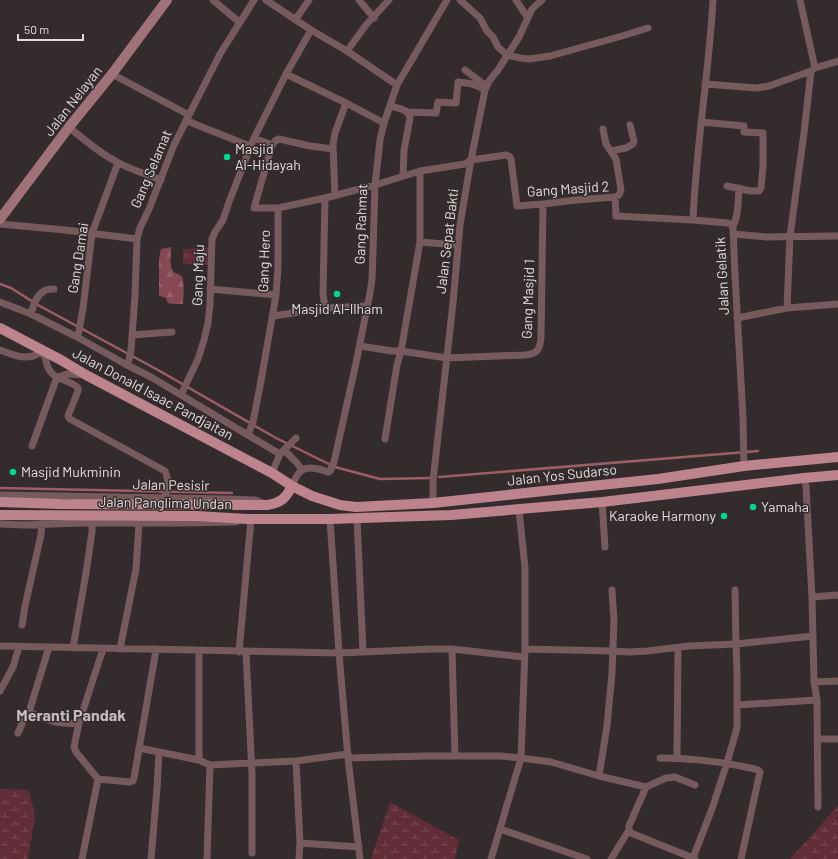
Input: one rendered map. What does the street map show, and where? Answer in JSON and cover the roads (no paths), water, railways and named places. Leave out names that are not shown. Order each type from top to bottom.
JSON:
[{"type":"main road","name":"Jalan Nelayan","points":[[0,219],[167,0]]},
{"type":"main road","name":"Jalan Donald Isaac Pandjaitan","points":[[0,328],[272,473],[292,486]]},
{"type":"main road","name":"Jalan Yos Sudarso","points":[[292,486],[312,496],[340,505],[356,506],[433,503],[658,479],[744,461],[838,457]]},
{"type":"main road","points":[[330,519],[451,515],[519,510],[838,475]]},
{"type":"main road","points":[[658,479],[660,495]]},
{"type":"main road","name":"Jalan Panglima Undan","points":[[0,502],[81,500],[197,505],[267,505],[276,504],[283,500],[292,486]]},
{"type":"main road","points":[[197,505],[197,516]]},
{"type":"main road","name":"Jalan Panglima Undan","points":[[0,515],[118,519],[197,516],[249,519],[330,519]]},
{"type":"street","points":[[213,0],[239,22]]},
{"type":"street","name":"Gang Selamat","points":[[128,363],[132,335],[137,239],[140,228],[187,117],[220,54],[254,0]]},
{"type":"street","points":[[266,0],[295,20],[347,51],[397,85]]},
{"type":"street","points":[[295,20],[309,0]]},
{"type":"street","points":[[359,0],[374,18]]},
{"type":"street","points":[[347,51],[366,25],[389,0]]},
{"type":"street","name":"Gang Rahmat","points":[[302,470],[309,468],[320,469],[328,472],[334,462],[360,346],[370,293],[375,185],[380,140],[384,123],[397,85],[447,0]]},
{"type":"street","points":[[460,0],[480,18],[487,31],[493,37],[496,45],[507,55],[520,58],[529,59],[550,56],[648,28]]},
{"type":"street","points":[[516,0],[528,18]]},
{"type":"street","name":"Jalan Sepat Bakti","points":[[433,503],[433,481],[460,225],[485,88],[519,37],[532,9],[542,0]]},
{"type":"street","points":[[693,220],[695,184],[712,24],[713,0]]},
{"type":"street","points":[[787,308],[790,236],[813,70],[800,0]]},
{"type":"street","name":"Gang Maju","points":[[184,389],[198,359],[209,316],[212,238],[224,220],[229,202],[250,146],[286,74],[311,30]]},
{"type":"street","points":[[705,84],[757,88],[769,86],[838,60]]},
{"type":"street","points":[[465,70],[485,88]]},
{"type":"street","points":[[112,74],[187,117],[197,125],[250,146]]},
{"type":"street","points":[[286,74],[384,123]]},
{"type":"street","points":[[390,106],[408,112],[436,113],[438,102],[456,103],[458,82],[473,84],[485,88]]},
{"type":"street","points":[[335,196],[333,144],[335,133],[346,103]]},
{"type":"street","points":[[402,176],[404,150],[410,118],[408,112]]},
{"type":"street","points":[[701,122],[744,126],[744,132],[763,133],[763,166],[759,191],[751,191],[727,186]]},
{"type":"street","points":[[611,151],[626,148],[633,144],[634,141],[630,124]]},
{"type":"street","points":[[69,127],[99,151],[118,163],[161,180]]},
{"type":"street","points":[[603,129],[606,144],[616,159],[621,190],[619,195],[616,197]]},
{"type":"street","points":[[254,138],[272,145]]},
{"type":"street","points":[[333,149],[310,146],[279,139],[275,141],[272,145],[254,208],[278,208],[335,196],[420,171],[464,164],[471,160]]},
{"type":"street","name":"Gang Masjid 2","points":[[471,160],[504,155],[508,156],[511,159],[517,206],[616,197],[616,216],[693,220]]},
{"type":"street","name":"Gang Damai","points":[[78,334],[84,301],[92,233],[118,163]]},
{"type":"street","points":[[385,438],[398,358],[401,351],[420,242],[420,171]]},
{"type":"street","points":[[733,226],[737,215],[739,188]]},
{"type":"street","points":[[325,198],[323,294],[326,308]]},
{"type":"street","name":"Gang Masjid 1","points":[[447,358],[531,355],[539,349],[541,337],[543,204]]},
{"type":"street","name":"Gang Hero","points":[[250,428],[261,382],[276,295],[278,267],[278,208]]},
{"type":"street","name":"Jalan Gelatik","points":[[693,220],[728,223],[733,226],[744,461]]},
{"type":"street","points":[[0,224],[137,239]]},
{"type":"street","points":[[733,234],[766,237],[838,236]]},
{"type":"street","points":[[420,242],[458,246]]},
{"type":"street","points":[[31,314],[38,297],[44,291],[54,289]]},
{"type":"street","points":[[210,289],[276,295]]},
{"type":"street","points":[[0,302],[78,334],[151,378],[184,389],[250,428],[288,446],[293,458],[302,470],[299,472],[292,486]]},
{"type":"street","points":[[737,318],[787,308],[838,304]]},
{"type":"street","points":[[273,316],[326,308],[367,306]]},
{"type":"street","points":[[132,335],[172,332]]},
{"type":"street","points":[[360,346],[447,358]]},
{"type":"street","points":[[0,350],[17,356],[34,355],[42,351],[51,372],[56,377],[70,382],[78,388],[68,416],[70,419],[165,471],[167,475],[165,496]]},
{"type":"street","points":[[56,377],[67,374],[86,375]]},
{"type":"street","points":[[32,446],[56,377]]},
{"type":"street","points":[[272,473],[288,446]]},
{"type":"street","points":[[804,478],[806,486],[812,597],[814,682],[817,700],[818,807]]},
{"type":"street","points":[[0,495],[60,500]]},
{"type":"street","name":"Jalan Pesisir","points":[[81,500],[165,496],[255,500],[267,505]]},
{"type":"street","points":[[602,502],[605,547]]},
{"type":"street","points":[[491,859],[521,758],[525,568],[519,510]]},
{"type":"street","points":[[357,518],[363,652]]},
{"type":"street","points":[[0,524],[42,529],[92,527],[118,519],[139,526],[223,523],[249,519],[242,652],[252,774],[252,853]]},
{"type":"street","points":[[330,519],[348,756],[360,859]]},
{"type":"street","points":[[120,649],[136,569],[139,526]]},
{"type":"street","points":[[73,648],[86,573],[92,527]]},
{"type":"street","points":[[22,625],[42,529]]},
{"type":"street","points":[[599,776],[608,726],[612,673],[614,621],[612,590]]},
{"type":"street","points":[[630,830],[631,833],[694,858],[713,806],[737,728],[735,590]]},
{"type":"street","points":[[812,597],[838,595]]},
{"type":"street","points":[[0,646],[339,653],[430,649],[524,653],[629,652],[736,644],[813,636]]},
{"type":"street","points":[[0,691],[13,667],[19,647]]},
{"type":"street","points":[[18,733],[29,712],[50,648]]},
{"type":"street","points":[[677,758],[678,648]]},
{"type":"street","points":[[103,649],[79,723],[75,750],[98,779],[130,782],[132,782],[134,778],[140,748],[156,650]]},
{"type":"street","points":[[452,649],[454,756]]},
{"type":"street","points":[[199,651],[199,760]]},
{"type":"street","points":[[814,682],[838,681]]},
{"type":"street","points":[[737,705],[817,700]]},
{"type":"street","points":[[29,712],[59,723],[79,723]]},
{"type":"street","points":[[817,739],[838,739]]},
{"type":"street","points":[[140,748],[199,760],[210,765],[296,761],[348,756],[501,756],[551,762],[599,776],[646,787],[666,778],[674,777],[695,785]]},
{"type":"street","points":[[150,859],[159,752]]},
{"type":"street","points":[[660,758],[677,758],[727,763],[758,770],[760,772],[741,859]]},
{"type":"street","points":[[296,761],[300,843],[299,859]]},
{"type":"street","points":[[207,859],[210,765]]},
{"type":"street","points":[[82,859],[98,779]]},
{"type":"street","points":[[611,859],[630,830],[629,826],[646,787]]},
{"type":"street","points":[[500,829],[587,859]]},
{"type":"street","points":[[300,843],[358,847]]},
{"type":"waterway","points":[[0,284],[11,288],[38,305],[158,370],[276,438],[335,467],[380,479],[431,478]]},
{"type":"waterway","points":[[439,477],[758,451]]},
{"type":"waterway","points":[[0,488],[232,493]]},
{"type":"place","name":"Masjid Al-Hidayah","points":[[227,157]]},
{"type":"place","name":"Masjid Al-Ilham","points":[[337,294]]},
{"type":"place","name":"Masjid Mukminin","points":[[13,472]]},
{"type":"place","name":"Yamaha","points":[[753,507]]},
{"type":"place","name":"Karaoke Harmony","points":[[724,516]]},
{"type":"district","name":"Meranti Pandak","points":[[71,715]]}]
